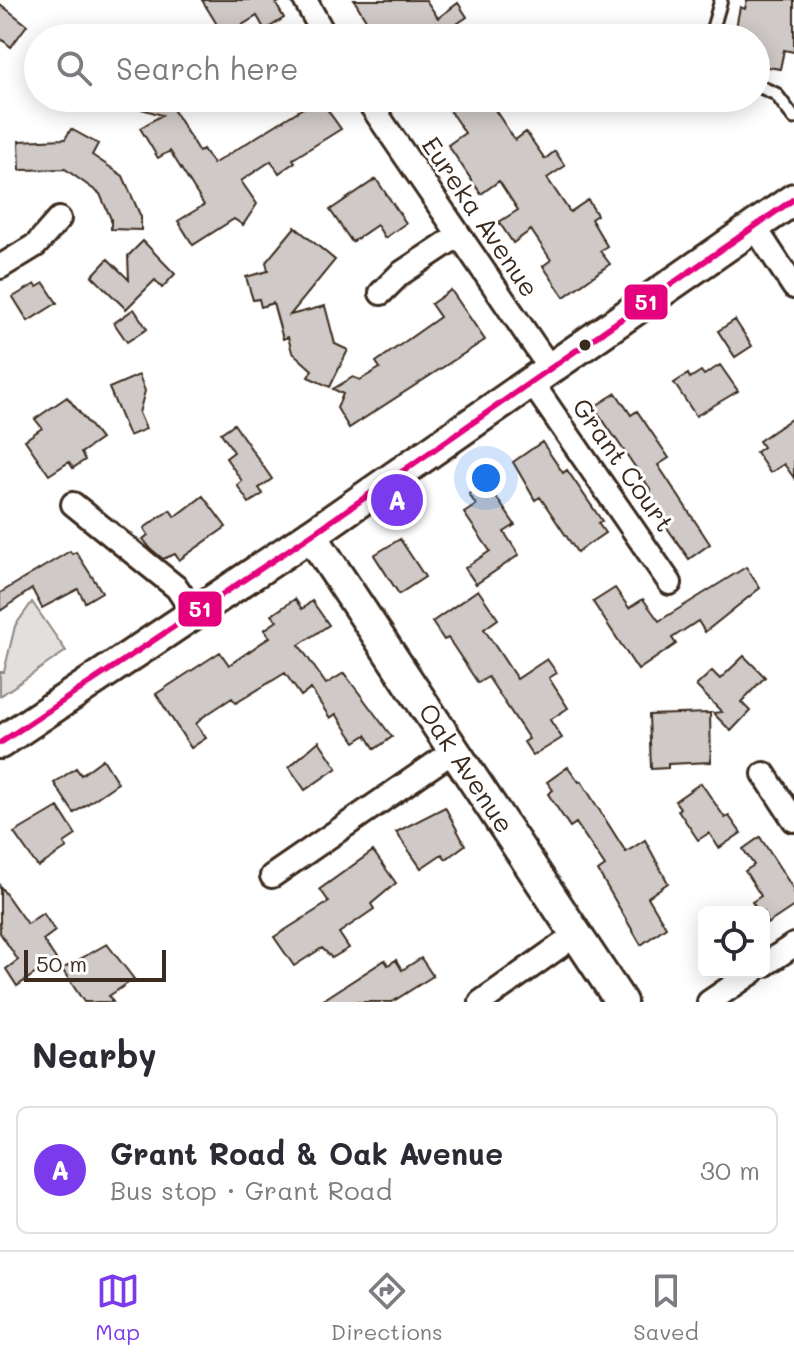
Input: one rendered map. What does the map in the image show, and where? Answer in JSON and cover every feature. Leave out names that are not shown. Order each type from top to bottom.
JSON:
[{"type":"main road","points":[[0,743],[311,535],[794,199]]},
{"type":"main road","name":"Oak Avenue","points":[[311,535],[621,1002]]},
{"type":"street","points":[[305,0],[318,24]]},
{"type":"street","name":"Eureka Avenue","points":[[376,112],[459,235],[539,374]]},
{"type":"street","points":[[0,267],[36,245],[59,219]]},
{"type":"street","points":[[754,226],[794,287]]},
{"type":"street","points":[[381,293],[400,274],[459,235]]},
{"type":"street","name":"Grant Court","points":[[539,374],[670,583]]},
{"type":"street","points":[[73,504],[177,588],[194,614]]},
{"type":"street","points":[[272,876],[455,750]]},
{"type":"street","points":[[764,774],[794,820]]},
{"type":"street","points":[[481,1002],[577,934]]},
{"type":"street","points":[[770,961],[794,945]]},
{"type":"street","points":[[709,1002],[744,978]]},
{"type":"lane","points":[[714,24],[721,0]]},
{"type":"lane","points":[[770,91],[776,94],[794,118]]},
{"type":"shaded area","points":[[32,602],[66,651],[0,696],[0,672],[4,672],[15,626]]},
{"type":"building","points":[[202,0],[283,0],[276,4],[284,18],[274,24],[262,24],[257,16],[244,24],[217,24]]},
{"type":"building","points":[[354,0],[426,0],[438,18],[458,3],[467,17],[457,24],[369,24]]},
{"type":"building","points":[[747,0],[794,0],[794,52],[784,50],[780,69],[770,67],[770,24],[737,24],[740,7],[745,9]]},
{"type":"building","points":[[0,4],[26,24],[11,47],[0,38]]},
{"type":"building","points":[[152,112],[175,112],[199,152],[203,149],[213,164],[297,112],[329,112],[341,129],[293,159],[295,162],[279,173],[271,161],[241,181],[257,204],[243,225],[234,219],[193,245],[178,221],[204,205],[170,151],[158,158],[140,128],[162,115]]},
{"type":"building","points":[[451,112],[496,112],[515,140],[526,132],[545,159],[555,151],[565,166],[547,178],[570,212],[588,200],[597,215],[591,219],[607,246],[600,251],[610,264],[564,297],[543,266],[551,260],[531,230],[513,243],[499,222],[518,210],[499,181],[481,194],[448,145],[465,133]]},
{"type":"building","points":[[71,129],[98,144],[92,155],[123,176],[141,217],[141,230],[111,229],[111,219],[100,194],[65,169],[20,170],[19,141],[65,139]]},
{"type":"building","points":[[376,179],[406,223],[385,238],[377,225],[352,242],[330,210]]},
{"type":"building","points":[[295,227],[335,260],[290,315],[325,306],[335,344],[348,350],[330,387],[308,377],[312,370],[292,352],[288,337],[283,339],[273,303],[261,307],[259,299],[253,300],[246,277],[268,271],[266,262]]},
{"type":"building","points":[[143,241],[175,274],[162,288],[155,280],[126,309],[92,276],[108,259],[129,280],[128,256]]},
{"type":"building","points":[[44,283],[57,303],[28,321],[13,297],[35,284],[37,287]]},
{"type":"building","points":[[451,290],[485,340],[349,428],[337,408],[343,394],[333,389],[353,377],[360,380],[380,368],[376,362],[440,317],[431,304]]},
{"type":"building","points":[[134,309],[147,329],[127,342],[114,323]]},
{"type":"building","points":[[735,320],[752,346],[735,357],[718,331]]},
{"type":"building","points":[[720,365],[738,391],[696,416],[674,383],[688,374],[690,378],[701,371],[704,375]]},
{"type":"building","points":[[139,375],[145,391],[139,413],[146,429],[129,436],[109,388]]},
{"type":"building","points":[[616,393],[631,415],[637,411],[669,458],[658,465],[710,544],[689,559],[661,519],[664,517],[647,493],[651,490],[594,407]]},
{"type":"building","points":[[67,397],[101,439],[81,453],[85,460],[73,468],[69,462],[49,475],[25,440],[42,428],[35,419]]},
{"type":"building","points":[[794,417],[794,478],[784,464],[770,473],[756,452],[763,447],[759,441]]},
{"type":"building","points":[[234,424],[272,479],[259,488],[263,494],[249,503],[237,485],[242,481],[226,458],[234,452],[221,433]]},
{"type":"building","points":[[542,442],[563,473],[567,470],[602,521],[598,523],[605,533],[577,552],[540,497],[535,500],[513,462]]},
{"type":"building","points":[[486,482],[515,525],[504,532],[519,555],[476,584],[465,568],[490,551],[464,513],[476,505],[469,494]]},
{"type":"building","points":[[203,496],[226,527],[179,560],[175,554],[163,559],[143,539],[148,535],[144,528],[170,510],[175,517]]},
{"type":"building","points":[[400,539],[425,577],[399,594],[374,555]]},
{"type":"building","points":[[70,551],[72,554],[76,552],[102,592],[85,602],[78,589],[42,608],[32,589],[0,611],[0,593]]},
{"type":"building","points":[[746,567],[760,588],[705,632],[698,621],[672,638],[676,644],[638,670],[593,602],[615,588],[629,608],[643,599],[659,621]]},
{"type":"building","points":[[478,590],[498,619],[484,629],[517,679],[547,659],[557,673],[549,678],[568,708],[550,720],[562,738],[533,756],[524,742],[529,739],[488,677],[478,683],[448,638],[444,640],[432,622]]},
{"type":"building","points":[[295,599],[302,609],[312,601],[329,625],[299,645],[326,684],[344,673],[392,737],[375,749],[366,735],[355,742],[336,714],[330,718],[311,689],[301,696],[285,673],[236,703],[232,698],[203,717],[196,724],[206,738],[191,748],[156,694],[220,652],[229,665],[270,637],[264,630],[277,621],[272,615]]},
{"type":"building","points":[[744,656],[765,677],[741,702],[750,711],[731,731],[713,713],[722,712],[696,686],[712,671],[720,679]]},
{"type":"building","points":[[710,713],[711,762],[668,764],[668,768],[651,769],[649,715]]},
{"type":"building","points":[[319,741],[337,768],[305,790],[289,767]]},
{"type":"building","points":[[103,759],[118,783],[74,813],[54,783],[76,768],[81,775]]},
{"type":"building","points":[[568,767],[581,781],[626,852],[645,840],[668,883],[648,897],[666,927],[641,945],[598,871],[605,866],[576,823],[570,827],[548,794],[553,790],[547,782]]},
{"type":"building","points":[[701,783],[725,818],[729,816],[741,833],[719,848],[709,833],[698,840],[675,801]]},
{"type":"building","points":[[58,807],[76,835],[64,843],[67,848],[38,867],[14,833]]},
{"type":"building","points":[[445,807],[465,845],[446,859],[442,854],[421,868],[396,832]]},
{"type":"building","points":[[760,837],[794,890],[794,906],[770,922],[770,906],[755,906],[752,902],[761,896],[745,871],[754,865],[743,849]]},
{"type":"building","points":[[373,851],[396,883],[371,904],[374,909],[339,933],[349,948],[332,958],[322,948],[294,966],[274,937],[329,902],[320,889]]},
{"type":"building","points":[[0,886],[27,924],[43,913],[55,931],[43,940],[56,959],[17,986],[6,969],[18,960],[0,933]]},
{"type":"building","points":[[107,944],[134,979],[109,996],[113,1002],[84,1002],[62,969]]},
{"type":"building","points":[[421,958],[433,976],[392,1002],[320,1002],[385,960],[388,965],[396,960],[402,970]]},
{"type":"transit line","name":"51","points":[[0,743],[311,535],[794,199]]},
{"type":"place","name":"Grant Road & Oak Avenue","points":[[397,500]]}]
